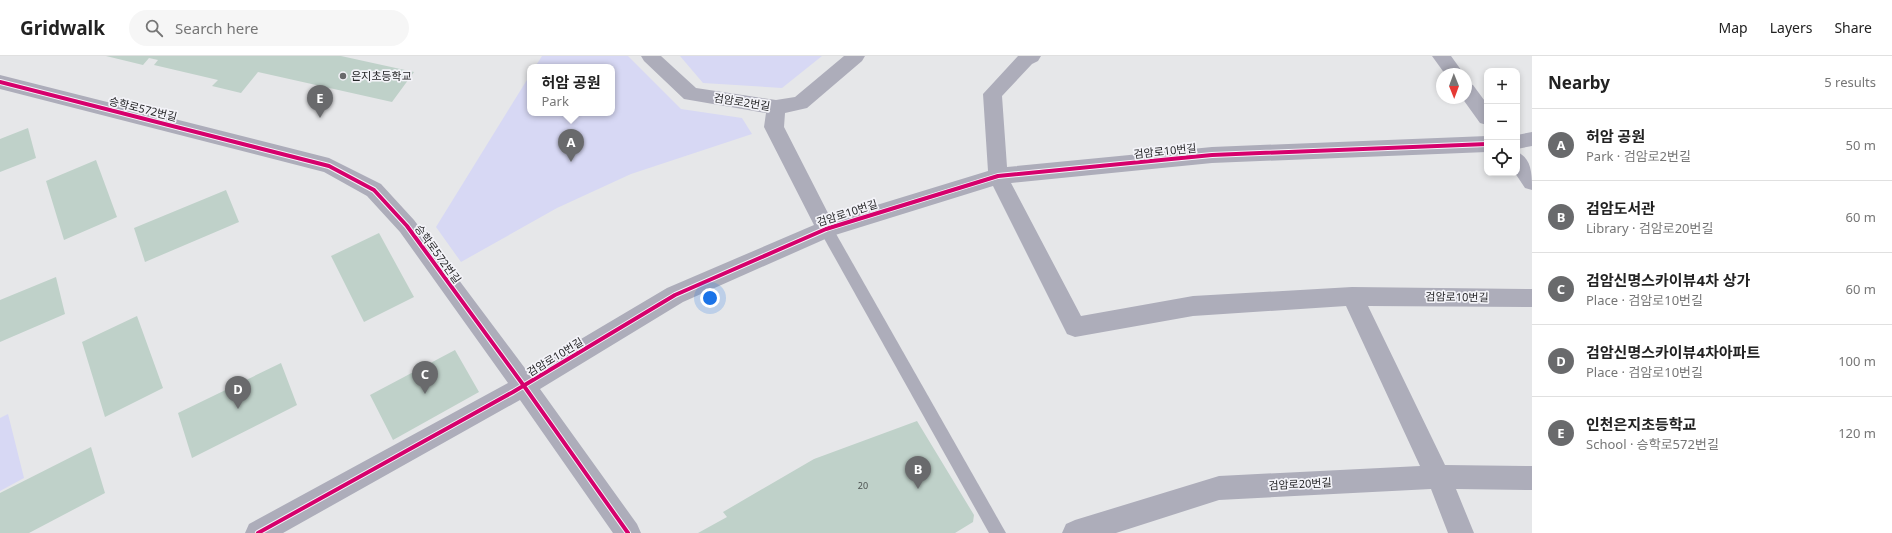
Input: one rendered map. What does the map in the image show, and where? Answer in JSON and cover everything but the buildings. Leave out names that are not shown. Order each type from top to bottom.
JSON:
[{"type":"street","name":"검암로2번길","points":[[650,56],[691,94],[776,107],[800,103],[856,56]]},
{"type":"street","name":"검암로10번길","points":[[1032,56],[1026,59],[992,94],[998,176],[1075,327],[1193,306],[1352,296],[1532,298]]},
{"type":"street","points":[[1441,56],[1450,68]]},
{"type":"street","name":"승학로572번길","points":[[0,82],[329,166],[374,190],[407,226],[524,386],[628,533]]},
{"type":"street","points":[[1472,98],[1484,114]]},
{"type":"street","points":[[776,107],[774,128],[826,229]]},
{"type":"street","points":[[1520,141],[1532,139]]},
{"type":"street","name":"검암로10번길","points":[[258,533],[524,386],[675,295],[826,229],[998,176],[1212,155],[1484,144]]},
{"type":"street","points":[[1520,164],[1532,182]]},
{"type":"street","points":[[1352,296],[1438,477],[1461,533]]},
{"type":"street","name":"검암로20번길","points":[[1075,533],[1219,488],[1438,477],[1532,478]]},
{"type":"lane","name":"검암로10번길","points":[[826,229],[998,533]]},
{"type":"shaded area","points":[[542,56],[628,56],[681,109],[742,118],[752,134],[631,174],[557,208],[461,262],[436,227],[527,80],[527,116],[615,116],[615,64],[537,64]]},
{"type":"shaded area","points":[[680,56],[822,56],[782,88],[703,83]]},
{"type":"shaded area","points":[[8,414],[24,478],[0,491],[0,418]]},
{"type":"cycle path","points":[[0,82],[329,166],[374,190],[407,226],[524,386],[628,533]]},
{"type":"cycle path","points":[[258,533],[513,392],[675,295],[826,229],[998,176],[1212,155],[1484,144]]},
{"type":"place","name":"은지초등학교","points":[[343,76]]},
{"type":"place","name":"인천은지초등학교","points":[[320,118]]},
{"type":"place","name":"허암 공원","points":[[571,162]]},
{"type":"place","name":"검암신명스카이뷰4차 상가","points":[[425,394]]},
{"type":"place","name":"검암신명스카이뷰4차아파트","points":[[238,409]]},
{"type":"place","name":"검암도서관","points":[[918,489]]}]
